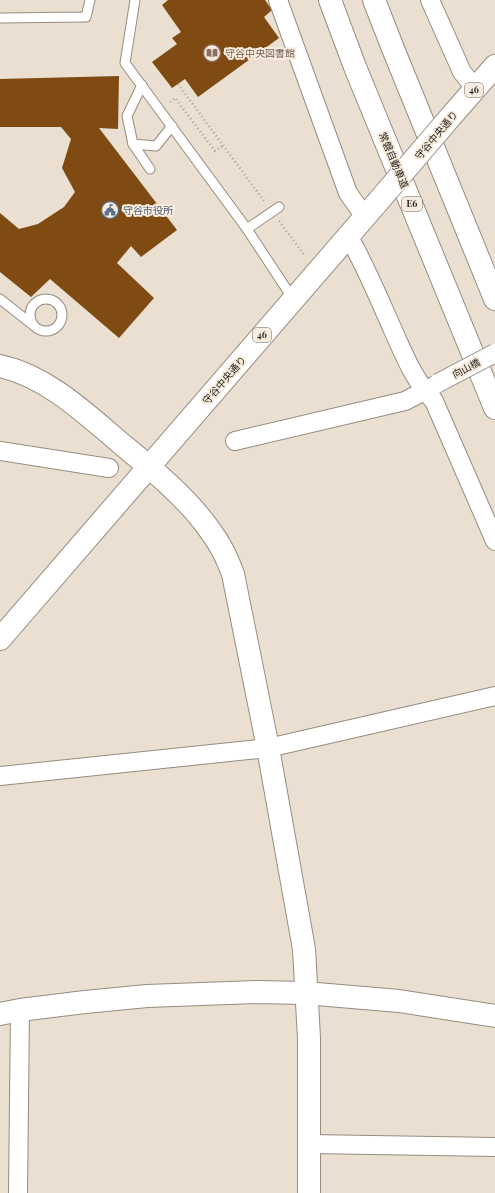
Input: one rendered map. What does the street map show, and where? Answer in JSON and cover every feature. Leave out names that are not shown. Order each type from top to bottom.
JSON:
[{"type":"main road","name":"常磐自動車道","points":[[330,0],[355,67],[495,408]]},
{"type":"main road","points":[[374,0],[495,299]]},
{"type":"main road","name":"守谷中央通り","points":[[0,639],[293,299],[349,237],[495,66]]},
{"type":"main road","points":[[0,366],[33,378],[82,410],[149,467],[190,506],[209,527],[224,549],[233,574],[268,748],[304,949],[305,993],[309,1038],[309,1193]]},
{"type":"main road","points":[[10,1012],[147,996],[258,992],[305,993],[399,1001],[495,1016]]},
{"type":"street","points":[[278,0],[348,193],[371,211]]},
{"type":"street","points":[[430,0],[462,72],[475,88]]},
{"type":"street","points":[[349,237],[361,257],[412,373],[431,387],[434,401],[495,541]]},
{"type":"street","name":"向山橋","points":[[235,441],[405,401],[495,353]]},
{"type":"street","points":[[0,451],[109,468]]},
{"type":"street","points":[[0,776],[268,748],[495,696]]},
{"type":"street","points":[[10,1012],[18,1193]]},
{"type":"street","points":[[310,1144],[495,1147]]},
{"type":"lane","points":[[0,18],[86,17],[90,0]]},
{"type":"lane","points":[[135,0],[125,63],[248,229],[293,299]]},
{"type":"lane","points":[[142,85],[127,116],[132,144],[150,169]]},
{"type":"lane","points":[[132,144],[156,146],[172,126]]},
{"type":"lane","points":[[248,229],[277,211]]},
{"type":"lane","points":[[0,299],[35,327]]},
{"type":"path","points":[[178,84],[266,202]]},
{"type":"path","points":[[160,109],[175,98],[215,151],[223,145]]},
{"type":"path","points":[[277,211],[317,272]]},
{"type":"building","name":"守谷中央図書館","points":[[168,0],[265,0],[272,10],[264,17],[279,38],[198,97],[185,79],[172,88],[152,62],[177,44],[172,38],[181,32],[162,5]]},
{"type":"building","name":"守谷市役所","points":[[119,76],[118,129],[99,128],[177,230],[141,257],[131,246],[117,263],[154,298],[119,338],[50,279],[31,297],[0,272],[0,213],[19,229],[38,224],[64,207],[75,192],[62,168],[71,139],[61,127],[0,127],[0,79]]},
{"type":"place","name":"守谷中央図書館","points":[[212,53]]},
{"type":"place","name":"守谷市役所","points":[[110,210]]}]
